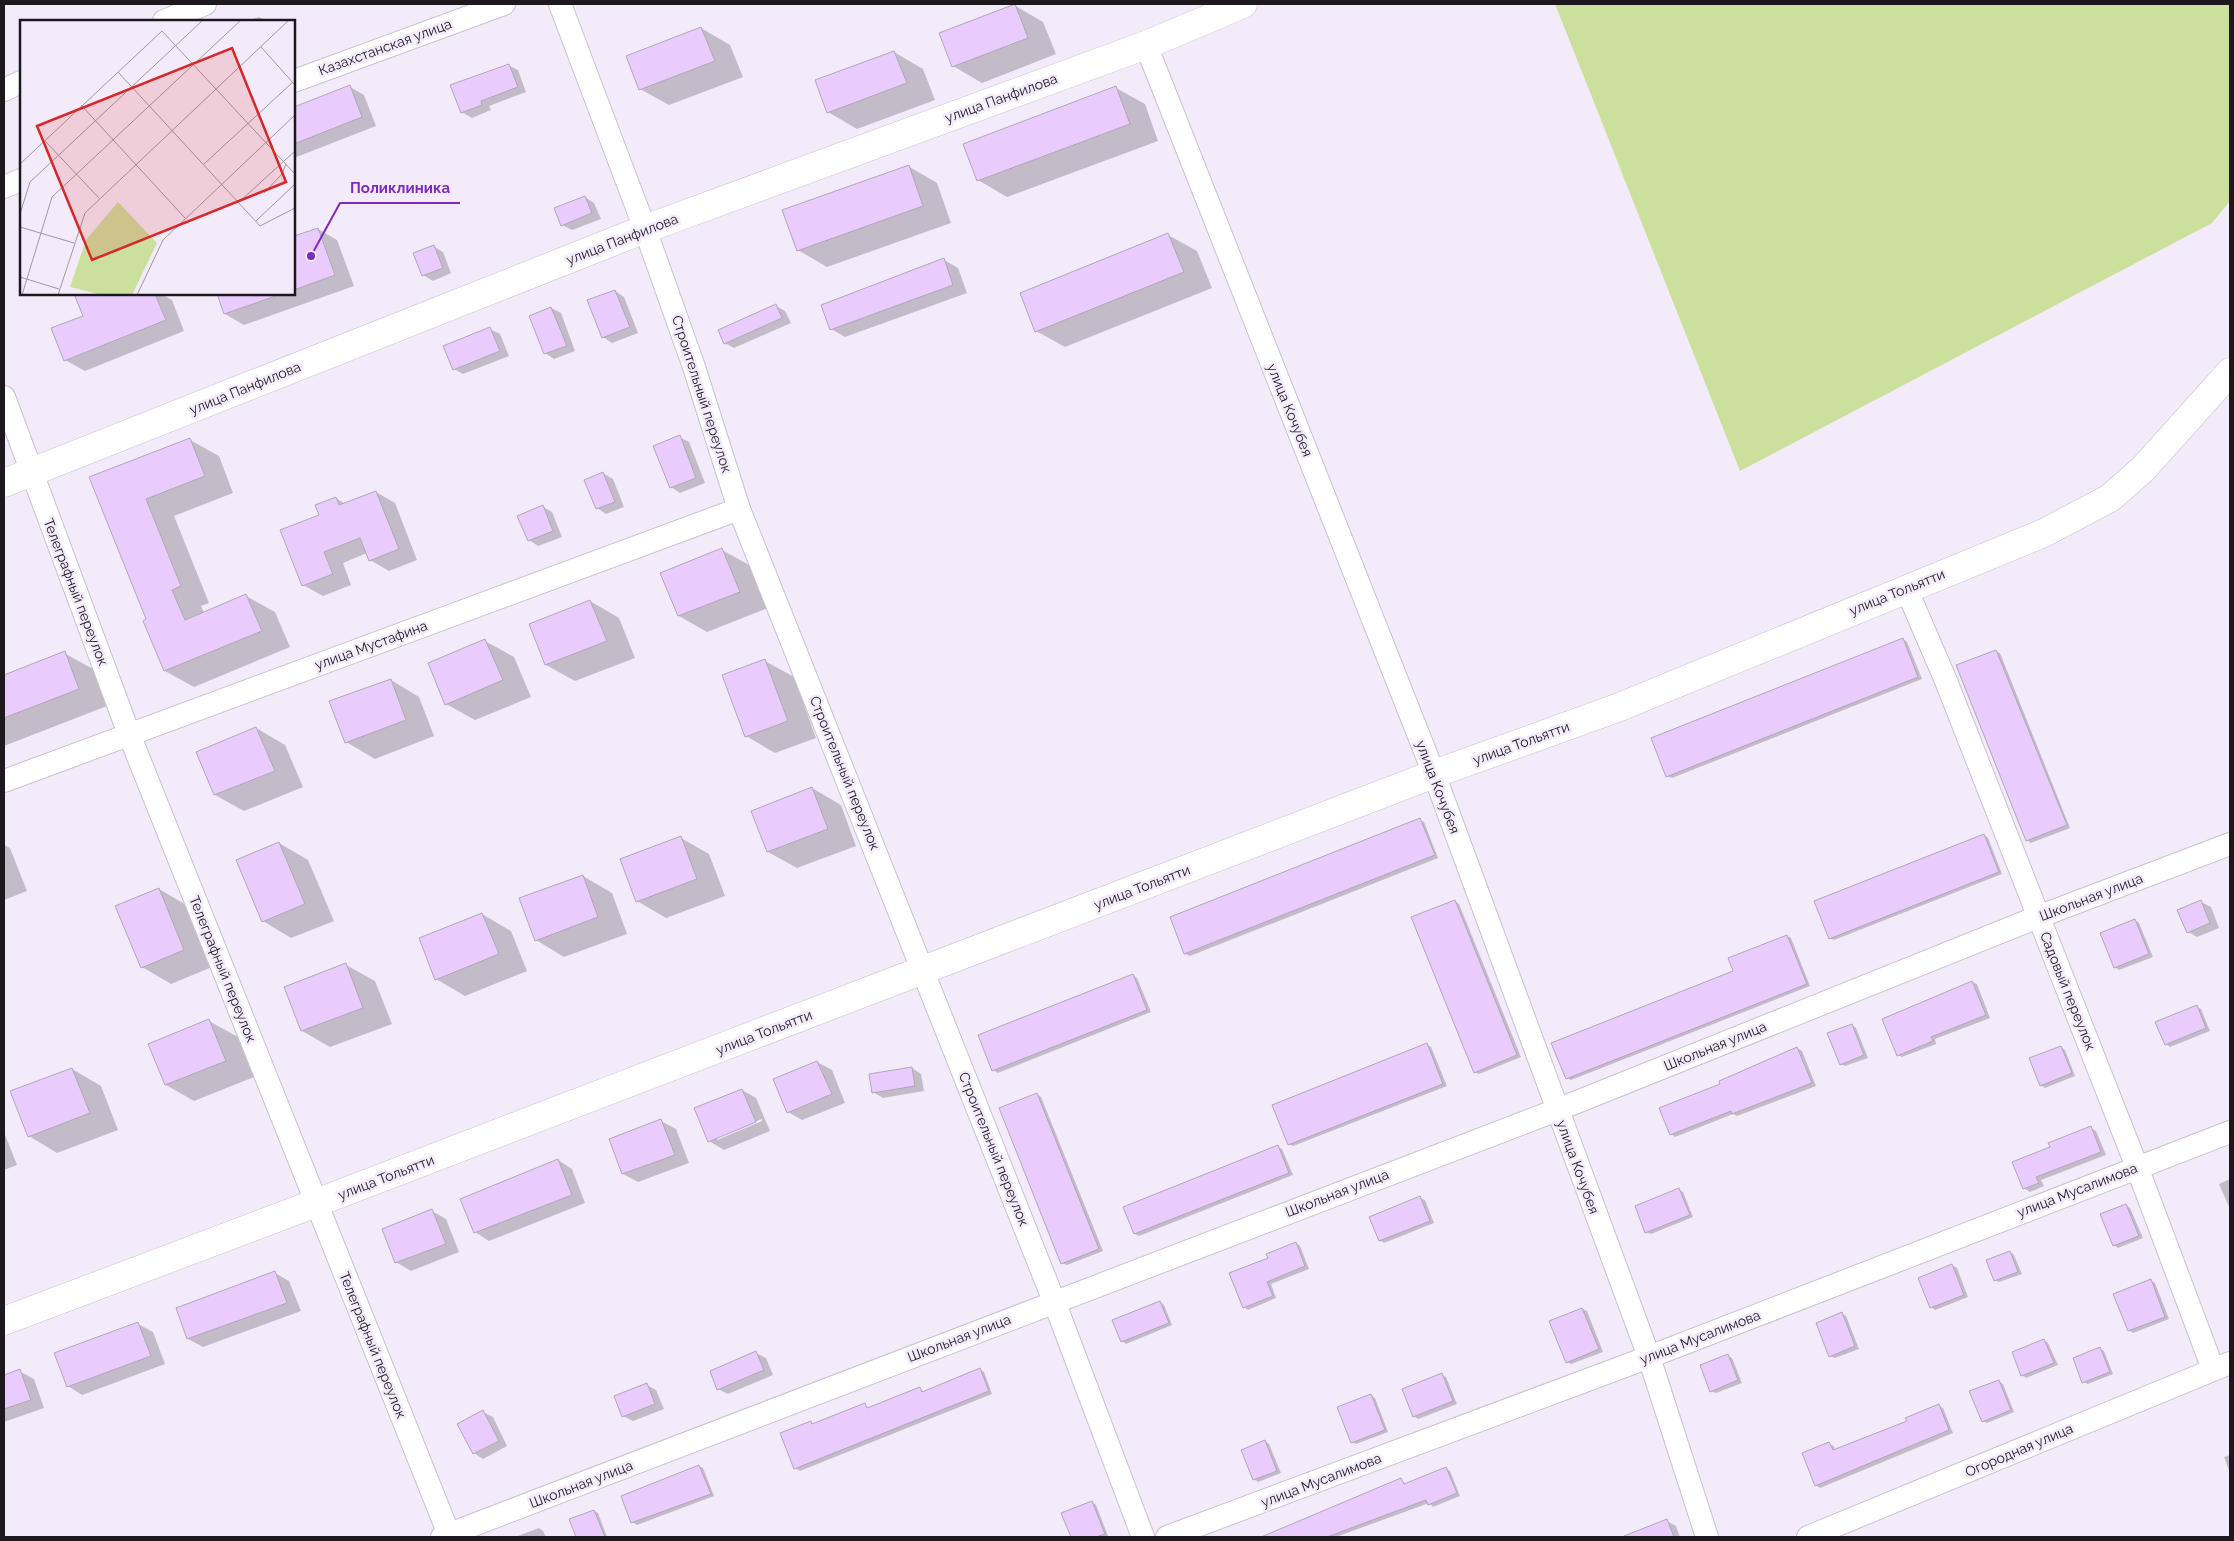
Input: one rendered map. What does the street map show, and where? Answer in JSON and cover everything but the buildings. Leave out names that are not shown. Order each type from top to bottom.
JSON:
[{"type":"street","points":[[166,20],[206,4]]},
{"type":"street","name":"Казахстанская улица","points":[[295,81],[504,4]]},
{"type":"street","name":"Строительный переулок","points":[[560,4],[645,229],[694,367],[739,509],[1054,1301],[1143,1537]]},
{"type":"street","name":"улица Панфилова","points":[[4,483],[645,229],[1146,45],[1243,4]]},
{"type":"street","name":"улица Кочубея","points":[[1146,45],[1434,774],[1649,1357],[1707,1537]]},
{"type":"street","points":[[4,90],[20,82]]},
{"type":"street","points":[[4,187],[20,180]]},
{"type":"street","name":"улица Тольятти","points":[[4,1321],[924,971],[1434,774],[1617,708],[1906,588],[2044,534],[2110,498],[2143,469],[2230,372]]},
{"type":"street","name":"Телеграфный переулок","points":[[4,397],[129,734],[447,1536]]},
{"type":"street","name":"улица Мустафина","points":[[4,781],[739,509]]},
{"type":"street","name":"Садовый переулок","points":[[1906,588],[1950,690],[2137,1167],[2222,1366]]},
{"type":"street","name":"Школьная улица","points":[[447,1536],[1054,1301],[1557,1110],[2038,916],[2230,844]]},
{"type":"street","name":"улица Мусалимова","points":[[1167,1537],[1649,1357],[2230,1132]]},
{"type":"street","name":"Огородная улица","points":[[1808,1537],[2222,1366]]},
{"type":"green space","points":[[1555,4],[2230,4],[2230,201],[2212,223],[1740,471]]},
{"type":"place","name":"Поликлиника","points":[[311,256]]}]
